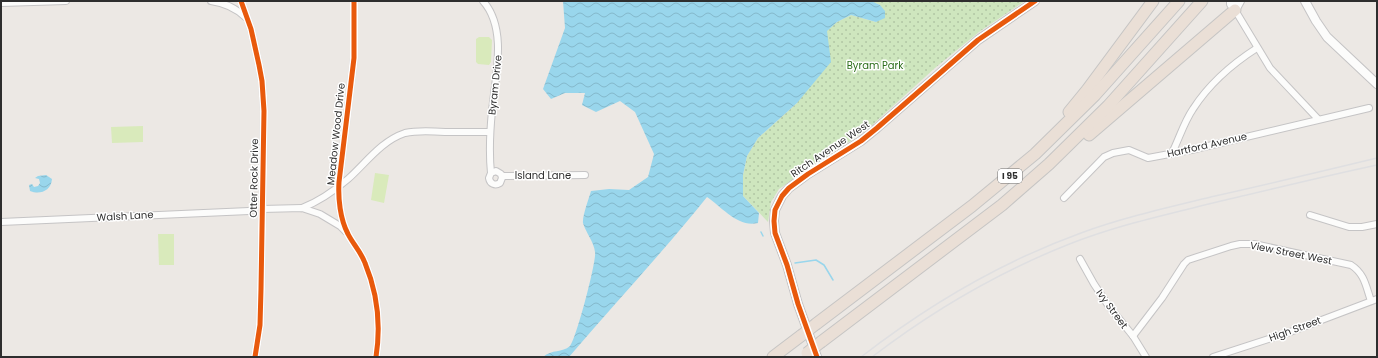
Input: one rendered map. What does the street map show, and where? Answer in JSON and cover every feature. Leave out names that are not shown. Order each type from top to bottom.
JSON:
[{"type":"highway","points":[[1020,167],[1078,102],[1153,1]]},
{"type":"highway","name":"I 95","points":[[773,357],[972,206],[1020,167],[1081,110],[1179,1]]},
{"type":"highway","name":"I 95","points":[[808,356],[821,342],[986,218],[1034,178],[1094,121],[1202,1]]},
{"type":"highway","points":[[1034,178],[1092,133],[1235,4]]},
{"type":"main road","name":"Ritch Avenue West","points":[[808,356],[798,304],[787,265],[775,233],[775,210],[782,196],[789,188],[808,174],[864,139],[978,40],[1035,1]]},
{"type":"main road","points":[[1305,1],[1327,38],[1377,84]]},
{"type":"street","points":[[1,4],[66,1]]},
{"type":"street","points":[[211,1],[232,7],[240,11],[246,18]]},
{"type":"street","name":"Otter Rock Drive","points":[[241,1],[255,46],[262,81],[264,135],[260,325],[255,357]]},
{"type":"street","name":"Meadow Wood Drive","points":[[354,1],[354,58],[339,186],[343,219],[347,233],[365,262],[374,291],[379,339],[376,357]]},
{"type":"street","name":"Byram Drive","points":[[482,1],[489,8],[493,17],[498,47],[490,132],[491,173]]},
{"type":"street","points":[[1235,4],[1257,48],[1270,68],[1318,120]]},
{"type":"street","points":[[1172,153],[1192,110],[1203,95],[1231,66],[1257,48]]},
{"type":"street","name":"Hartford Avenue","points":[[1064,198],[1104,156],[1113,153],[1129,150],[1148,158],[1368,108]]},
{"type":"street","points":[[302,208],[319,201],[349,178],[376,150],[404,134],[421,131],[490,132]]},
{"type":"street","points":[[497,172],[502,176],[502,181],[496,185],[493,184],[489,180],[491,173],[497,172]]},
{"type":"street","name":"Island Lane","points":[[502,176],[585,176]]},
{"type":"street","points":[[262,209],[302,208],[320,214],[347,233]]},
{"type":"street","name":"Walsh Lane","points":[[1,222],[249,211]]},
{"type":"street","points":[[1310,215],[1349,227],[1362,227],[1377,224]]},
{"type":"street","name":"View Street West","points":[[1133,336],[1162,298],[1188,260],[1240,244],[1254,244],[1352,265],[1362,275],[1374,300]]},
{"type":"street","name":"Ivy Street","points":[[1080,259],[1108,305],[1133,336],[1146,357]]},
{"type":"street","name":"High Street","points":[[1213,357],[1290,332],[1374,300]]},
{"type":"green space","name":"Byram Park","points":[[871,1],[1025,1],[979,32],[935,68],[870,127],[779,189],[771,202],[768,222],[743,196],[743,175],[747,156],[758,138],[797,103],[826,31],[837,22],[851,15],[876,22],[880,5]]},
{"type":"green space","points":[[479,37],[489,37],[492,40],[491,62],[489,65],[478,64],[476,62],[476,39]]},
{"type":"green space","points":[[143,126],[143,142],[112,143],[111,127]]},
{"type":"green space","points":[[375,173],[389,175],[384,203],[371,200]]},
{"type":"green space","points":[[158,234],[174,234],[174,265],[159,265]]},
{"type":"water","points":[[563,1],[871,1],[880,5],[885,11],[885,18],[876,22],[851,15],[837,22],[827,31],[831,62],[797,103],[758,138],[747,156],[743,175],[743,196],[759,213],[758,223],[751,224],[737,220],[707,197],[569,357],[543,357],[550,353],[564,350],[570,346],[577,330],[590,284],[595,258],[593,245],[583,223],[591,191],[609,189],[629,190],[648,177],[654,154],[635,112],[620,101],[596,112],[582,105],[585,93],[565,93],[551,99],[543,89],[565,28]]},
{"type":"water","points":[[46,175],[52,179],[50,186],[47,189],[41,192],[30,191],[29,185],[32,184],[34,187],[38,186],[40,183],[39,179],[35,178]]},
{"type":"waterway","points":[[761,232],[763,236]]},
{"type":"waterway","points":[[795,263],[816,260],[824,265],[833,280]]},
{"type":"railway","points":[[861,357],[912,320],[966,286],[1022,257],[1081,233],[1164,208],[1377,158]]},
{"type":"railway","points":[[872,357],[918,324],[966,294],[1015,268],[1067,245],[1163,215],[1377,165]]},
{"type":"cycle path","points":[[241,1],[251,29],[259,65],[262,81],[264,111],[260,325],[255,357]]},
{"type":"cycle path","points":[[354,1],[354,58],[339,182],[339,195],[341,215],[345,228],[363,259],[369,274],[375,297],[378,321],[376,357]]},
{"type":"cycle path","points":[[817,357],[775,233],[775,210],[782,196],[789,188],[808,174],[861,141],[978,40],[1035,1]]}]
